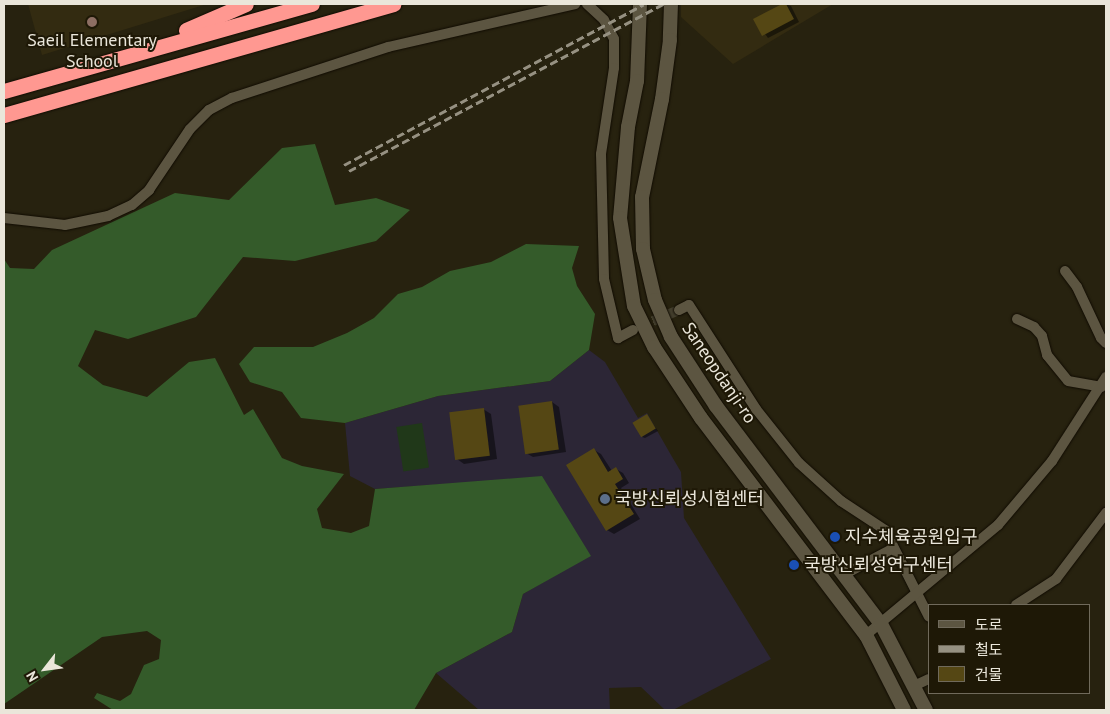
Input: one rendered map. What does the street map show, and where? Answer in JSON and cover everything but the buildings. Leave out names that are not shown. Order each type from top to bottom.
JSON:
[{"type":"highway","points":[[137,52],[246,4]]},
{"type":"highway","points":[[4,91],[312,4]]},
{"type":"highway","points":[[4,115],[393,4]]},
{"type":"main road","name":"Saneopdanji-ro","points":[[670,4],[670,40],[662,99],[642,197],[643,249],[655,300],[671,337],[716,406],[881,624],[916,685],[926,710]]},
{"type":"main road","points":[[637,6],[637,82],[628,127],[620,218],[634,306],[654,347],[701,418],[866,635],[904,710]]},
{"type":"street","points":[[4,218],[65,225],[108,216],[132,205],[149,190],[190,129],[209,110],[232,98],[388,47],[575,4]]},
{"type":"street","points":[[587,4],[604,20],[614,39],[614,68],[601,154],[604,279],[618,338],[634,330]]},
{"type":"street","points":[[1065,271],[1077,287],[1101,338],[1106,343]]},
{"type":"street","points":[[679,310],[689,305],[750,401],[799,463],[840,501],[885,530],[915,593],[928,615]]},
{"type":"street","points":[[1017,319],[1034,327],[1042,336],[1047,355],[1068,381],[1101,387]]},
{"type":"street","points":[[866,635],[1003,519],[1052,461],[1106,378]]},
{"type":"street","points":[[1018,604],[1056,580],[1106,513]]},
{"type":"street","points":[[845,574],[894,548]]},
{"type":"street","points":[[916,685],[928,679]]},
{"type":"shaded area","name":"Saeil Elementary School","points":[[28,4],[207,4],[42,55]]},
{"type":"shaded area","points":[[681,4],[833,4],[733,64],[681,17]]},
{"type":"shaded area","points":[[589,350],[605,362],[638,418],[647,413],[681,472],[684,518],[771,659],[673,710],[665,710],[641,687],[609,688],[610,710],[479,710],[436,673],[512,632],[523,594],[590,555],[490,481],[375,489],[350,476],[345,423],[438,396],[550,381]]},
{"type":"green space","points":[[315,144],[335,205],[376,198],[410,210],[376,241],[295,261],[243,257],[196,317],[128,339],[95,330],[78,366],[103,385],[147,397],[189,362],[215,358],[244,415],[253,409],[282,458],[302,466],[344,474],[317,509],[322,528],[351,533],[369,526],[375,489],[542,476],[591,556],[523,594],[512,632],[436,673],[414,710],[113,710],[94,698],[97,693],[120,701],[131,694],[144,665],[159,659],[161,640],[147,631],[102,637],[4,704],[4,259],[10,268],[34,269],[52,250],[175,193],[229,200],[282,148]]},
{"type":"green space","points":[[526,244],[579,246],[572,268],[577,286],[595,314],[589,350],[550,381],[438,396],[345,423],[301,418],[282,392],[250,382],[239,364],[254,347],[313,347],[347,333],[374,318],[398,294],[422,287],[450,271],[491,262]]},
{"type":"green space","points":[[422,423],[429,467],[403,472],[396,427]]},
{"type":"tunnel","points":[[639,327],[679,310]]},
{"type":"railway","points":[[344,165],[644,4]]},
{"type":"railway","points":[[349,171],[663,4]]},
{"type":"place","name":"Saeil Elementary School","points":[[92,22]]},
{"type":"place","name":"국방신뢰성시험센터","points":[[605,499]]},
{"type":"place","name":"지수체육공원입구","points":[[835,537]]},
{"type":"place","name":"국방신뢰성연구센터","points":[[794,565]]}]
